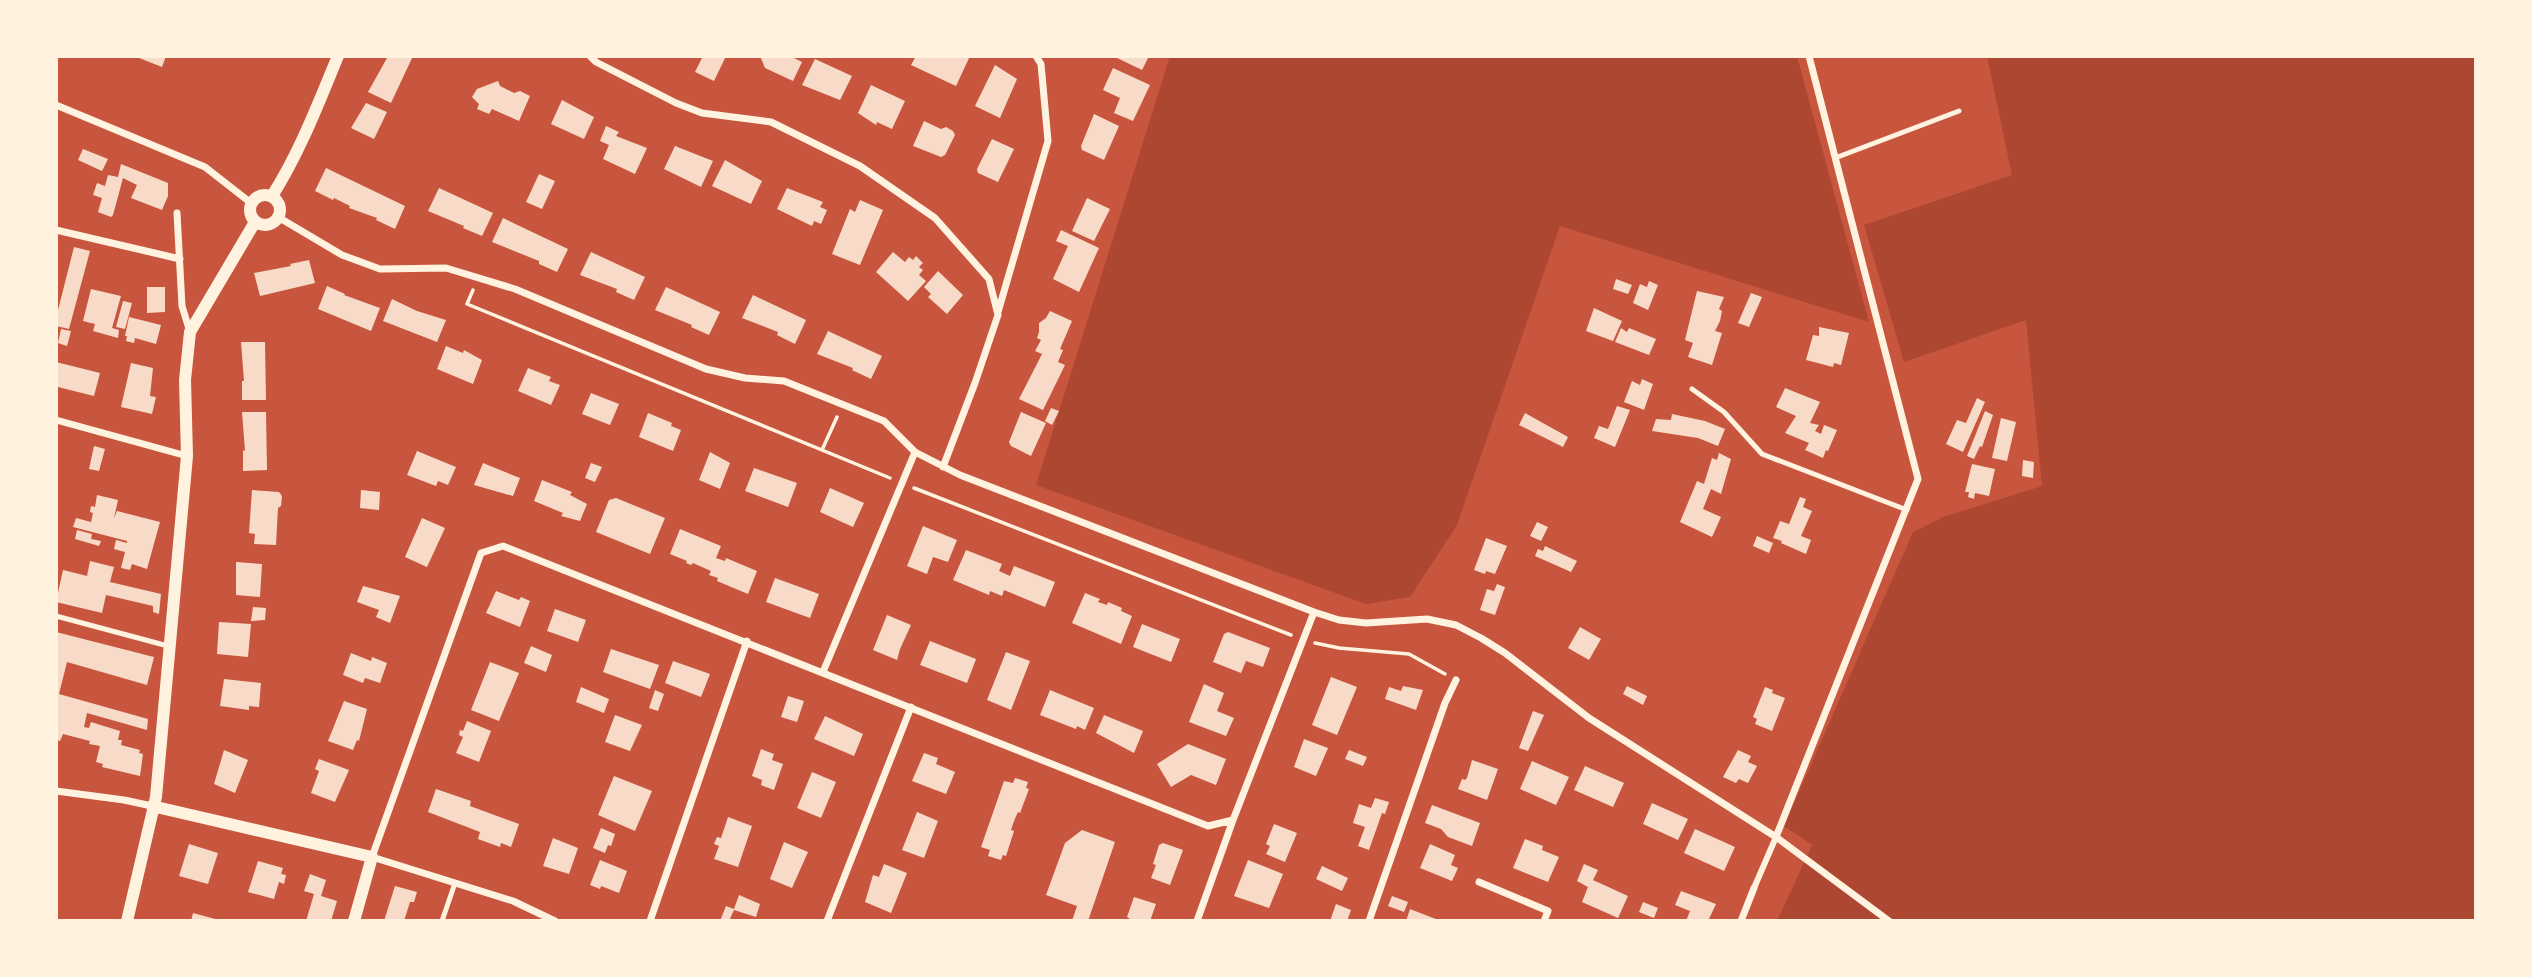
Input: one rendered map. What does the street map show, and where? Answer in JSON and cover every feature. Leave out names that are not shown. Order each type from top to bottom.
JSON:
[{"type":"street","points":[[272,196],[302,142],[338,56]]},
{"type":"street","points":[[590,56],[596,62],[676,103],[702,113],[771,122],[860,166],[934,218],[989,279],[998,315]]},
{"type":"street","points":[[943,467],[998,315],[1048,141],[1041,64],[1036,56]]},
{"type":"street","points":[[1741,921],[1919,479],[1809,56]]},
{"type":"street","points":[[56,105],[205,167],[251,203]]},
{"type":"street","points":[[258,196],[272,196],[279,203],[278,217],[271,224],[255,222],[250,213],[251,203],[258,196]]},
{"type":"street","points":[[127,921],[156,797],[187,456],[185,380],[190,332],[182,306],[177,213]]},
{"type":"street","points":[[278,217],[342,255],[380,269],[446,268],[515,289],[706,369],[746,378],[784,381],[884,421],[915,452],[960,475],[1314,612],[1339,620],[1366,623],[1427,619],[1455,625],[1505,653],[1589,718],[1776,837],[1889,921]]},
{"type":"street","points":[[190,332],[255,222]]},
{"type":"street","points":[[56,230],[180,259]]},
{"type":"street","points":[[56,420],[187,456]]},
{"type":"street","points":[[824,672],[915,452]]},
{"type":"street","points":[[354,921],[372,857],[481,553],[503,545],[1208,826],[1233,820]]},
{"type":"street","points":[[1197,921],[1314,612]]},
{"type":"street","points":[[650,921],[747,641]]},
{"type":"street","points":[[1369,921],[1445,703],[1456,680]]},
{"type":"street","points":[[827,921],[911,707]]},
{"type":"street","points":[[56,791],[124,800],[372,857],[513,901],[555,921]]},
{"type":"street","points":[[1479,882],[1548,911],[1544,921]]},
{"type":"lane","points":[[1835,158],[1959,111]]},
{"type":"lane","points":[[1692,389],[1724,412],[1762,454],[1907,510]]},
{"type":"lane","points":[[56,616],[171,646]]},
{"type":"lane","points":[[442,921],[455,883]]},
{"type":"path","points":[[478,278],[467,303],[902,483],[1303,640],[1339,648],[1409,654],[1456,680]]},
{"type":"path","points":[[822,450],[842,404]]},
{"type":"shaded area","points":[[1170,56],[1797,56],[1869,322],[1560,226],[1457,525],[1410,597],[1366,604],[1036,485]]},
{"type":"shaded area","points":[[1987,56],[2476,56],[2476,921],[1777,921],[1812,845],[1784,826],[1913,532],[1943,517],[2042,486],[2026,320],[1904,362],[1864,225],[2012,175]]},
{"type":"building","points":[[134,56],[166,56],[162,67]]},
{"type":"building","points":[[382,56],[413,56],[391,103],[368,92],[387,58]]},
{"type":"building","points":[[703,56],[726,56],[714,81],[695,72]]},
{"type":"building","points":[[760,56],[790,56],[802,62],[793,81],[765,68]]},
{"type":"building","points":[[916,56],[970,56],[956,86],[911,65]]},
{"type":"building","points":[[1113,56],[1149,56],[1142,70]]},
{"type":"building","points":[[815,59],[852,76],[840,100],[802,85]]},
{"type":"building","points":[[995,65],[1017,79],[1000,118],[975,106]]},
{"type":"building","points":[[1113,68],[1150,85],[1133,121],[1114,113],[1120,98],[1103,90]]},
{"type":"building","points":[[498,81],[500,86],[514,93],[520,91],[530,96],[519,121],[492,109],[489,114],[477,109],[479,104],[472,97],[477,89]]},
{"type":"building","points":[[871,85],[905,101],[892,129],[877,122],[876,125],[858,113]]},
{"type":"building","points":[[562,100],[594,117],[584,139],[551,124]]},
{"type":"building","points":[[366,103],[387,112],[374,139],[351,128]]},
{"type":"building","points":[[1094,114],[1119,126],[1104,160],[1082,150],[1081,146]]},
{"type":"building","points":[[924,121],[953,131],[955,135],[945,155],[941,157],[913,146]]},
{"type":"building","points":[[606,126],[619,132],[616,136],[647,148],[635,174],[603,159],[609,145],[600,141]]},
{"type":"building","points":[[992,139],[1014,149],[998,182],[978,173],[977,169]]},
{"type":"building","points":[[675,146],[713,161],[701,187],[664,169]]},
{"type":"building","points":[[83,149],[108,159],[102,171],[78,160]]},
{"type":"building","points":[[725,160],[762,181],[751,204],[712,186]]},
{"type":"building","points":[[121,164],[168,183],[168,196],[162,210],[131,198],[137,185],[123,178],[113,215],[111,217],[98,212],[102,198],[93,195],[97,183],[105,186],[108,175],[118,177]]},
{"type":"building","points":[[326,168],[405,206],[395,229],[376,220],[377,218],[315,191]]},
{"type":"building","points":[[539,174],[555,181],[542,209],[526,202]]},
{"type":"building","points":[[439,188],[493,213],[482,236],[428,211]]},
{"type":"building","points":[[787,188],[823,202],[820,207],[827,210],[821,224],[814,221],[812,226],[777,209]]},
{"type":"building","points":[[1087,198],[1110,209],[1094,241],[1072,231]]},
{"type":"building","points":[[860,200],[883,210],[860,265],[832,254],[850,209],[855,212]]},
{"type":"building","points":[[503,218],[568,249],[557,272],[539,264],[539,261],[492,242]]},
{"type":"building","points":[[1061,230],[1099,248],[1079,292],[1053,279],[1068,246],[1056,241]]},
{"type":"building","points":[[74,247],[90,251],[69,329],[56,326],[56,318]]},
{"type":"building","points":[[591,252],[645,277],[634,300],[616,292],[617,289],[580,275]]},
{"type":"building","points":[[893,252],[905,262],[909,257],[913,260],[916,256],[923,263],[919,267],[923,270],[919,275],[926,281],[908,301],[876,272]]},
{"type":"building","points":[[309,260],[315,283],[260,296],[254,273]]},
{"type":"building","points":[[938,271],[963,295],[947,314],[928,297],[931,294],[924,287]]},
{"type":"building","points":[[1616,279],[1632,285],[1628,294],[1613,289]]},
{"type":"building","points":[[1649,281],[1658,285],[1648,310],[1633,303],[1640,284],[1647,287]]},
{"type":"building","points":[[327,286],[380,308],[371,331],[318,309]]},
{"type":"building","points":[[147,287],[165,287],[165,312],[147,313]]},
{"type":"building","points":[[666,287],[720,312],[709,335],[655,310]]},
{"type":"building","points":[[91,289],[121,296],[112,328],[119,330],[118,338],[93,331],[95,324],[83,321]]},
{"type":"building","points":[[1697,291],[1724,297],[1719,309],[1722,311],[1720,321],[1715,331],[1722,333],[1712,365],[1688,357],[1693,343],[1685,340]]},
{"type":"building","points":[[1751,293],[1762,297],[1749,327],[1738,323]]},
{"type":"building","points":[[753,295],[806,320],[795,344],[777,335],[778,332],[742,318]]},
{"type":"building","points":[[392,299],[417,311],[446,320],[437,342],[383,321]]},
{"type":"building","points":[[123,301],[132,303],[125,329],[116,327]]},
{"type":"building","points":[[1594,308],[1622,321],[1613,341],[1586,331]]},
{"type":"building","points":[[1050,311],[1072,321],[1060,349],[1063,350],[1058,362],[1065,365],[1043,410],[1019,399],[1042,354],[1035,351],[1041,340],[1037,338],[1039,323]]},
{"type":"building","points":[[129,317],[161,325],[156,344],[135,338],[134,343],[126,341]]},
{"type":"building","points":[[1819,327],[1849,333],[1841,365],[1834,363],[1833,367],[1806,360],[1813,335],[1819,336]]},
{"type":"building","points":[[1621,328],[1627,332],[1629,328],[1656,339],[1649,355],[1615,342]]},
{"type":"building","points":[[61,329],[71,331],[67,346],[58,343]]},
{"type":"building","points":[[828,331],[882,356],[871,379],[852,370],[853,368],[817,354]]},
{"type":"building","points":[[241,342],[265,342],[266,400],[242,400],[244,381]]},
{"type":"building","points":[[446,346],[463,353],[464,350],[482,360],[473,384],[437,369]]},
{"type":"building","points":[[56,362],[100,373],[94,396],[58,387],[56,392]]},
{"type":"building","points":[[131,363],[153,368],[150,396],[156,397],[152,414],[121,407]]},
{"type":"building","points":[[528,368],[551,377],[549,381],[560,385],[551,405],[518,391]]},
{"type":"building","points":[[1642,379],[1653,384],[1644,410],[1624,402],[1632,381],[1640,385]]},
{"type":"building","points":[[1785,388],[1820,402],[1810,423],[1819,425],[1815,431],[1821,434],[1824,425],[1837,430],[1823,458],[1805,450],[1809,443],[1785,433],[1796,416],[1776,407]]},
{"type":"building","points":[[591,393],[619,404],[610,425],[582,414]]},
{"type":"building","points":[[1977,398],[1985,402],[1963,452],[1946,444],[1957,420],[1966,423]]},
{"type":"building","points":[[1617,406],[1630,410],[1615,447],[1594,438],[1599,426],[1608,429]]},
{"type":"building","points":[[1051,408],[1059,411],[1052,425],[1045,421]]},
{"type":"building","points":[[1985,411],[1993,415],[1982,447],[1980,446],[1974,459],[1967,456]]},
{"type":"building","points":[[242,412],[266,412],[267,470],[243,471],[243,450],[245,451]]},
{"type":"building","points":[[1021,412],[1046,423],[1031,456],[1011,446],[1009,442]]},
{"type":"building","points":[[648,413],[672,423],[671,426],[681,430],[673,451],[639,437]]},
{"type":"building","points":[[1525,413],[1568,437],[1563,447],[1519,425]]},
{"type":"building","points":[[1672,414],[1705,421],[1725,429],[1718,446],[1698,438],[1652,431],[1656,419],[1671,420]]},
{"type":"building","points":[[2001,418],[2016,422],[2007,461],[1992,458]]},
{"type":"building","points":[[94,446],[105,449],[99,471],[89,469]]},
{"type":"building","points":[[417,451],[456,467],[448,485],[438,481],[436,486],[407,475]]},
{"type":"building","points":[[710,452],[730,463],[720,489],[699,480]]},
{"type":"building","points":[[1719,453],[1731,459],[1721,494],[1711,489],[1703,509],[1721,517],[1712,537],[1680,522],[1697,481],[1704,484],[1712,458],[1717,460]]},
{"type":"building","points":[[2023,460],[2034,462],[2033,478],[2022,476]]},
{"type":"building","points":[[483,463],[520,478],[513,496],[474,485]]},
{"type":"building","points":[[591,463],[602,467],[595,482],[585,478]]},
{"type":"building","points":[[1972,464],[1995,469],[1989,496],[1975,493],[1974,499],[1968,497],[1969,492],[1965,492]]},
{"type":"building","points":[[754,468],[797,483],[788,507],[745,491]]},
{"type":"building","points":[[542,480],[572,492],[570,495],[587,504],[580,521],[561,516],[563,513],[534,501]]},
{"type":"building","points":[[830,488],[864,503],[853,527],[820,512]]},
{"type":"building","points":[[252,490],[279,492],[282,496],[281,506],[278,508],[276,545],[254,544],[255,534],[249,533]]},
{"type":"building","points":[[361,490],[380,492],[379,510],[360,508]]},
{"type":"building","points":[[97,495],[118,500],[114,518],[117,511],[160,522],[147,569],[132,564],[130,570],[121,568],[125,552],[114,549],[116,540],[127,541],[73,527],[76,518],[91,522],[91,506],[95,507]]},
{"type":"building","points":[[1800,497],[1806,499],[1803,507],[1812,511],[1801,536],[1811,540],[1806,554],[1773,538],[1780,521],[1789,524]]},
{"type":"building","points":[[616,498],[665,518],[650,554],[596,532],[609,500]]},
{"type":"building","points":[[422,518],[445,528],[427,567],[405,557]]},
{"type":"building","points":[[1537,522],[1548,527],[1541,541],[1530,536]]},
{"type":"building","points":[[923,526],[957,540],[948,562],[933,557],[927,574],[907,566]]},
{"type":"building","points":[[680,529],[721,546],[716,558],[725,561],[726,558],[757,571],[748,594],[717,581],[718,578],[709,575],[711,571],[693,563],[686,563],[687,561],[670,554]]},
{"type":"building","points":[[77,530],[92,534],[91,539],[101,541],[99,546],[75,539]]},
{"type":"building","points":[[1757,536],[1773,543],[1769,553],[1753,546]]},
{"type":"building","points":[[1486,538],[1507,546],[1495,574],[1474,570]]},
{"type":"building","points":[[1545,546],[1577,561],[1571,572],[1535,556],[1538,549],[1543,551]]},
{"type":"building","points":[[966,550],[1002,564],[999,571],[1010,576],[1014,566],[1055,582],[1045,607],[1004,590],[1002,596],[990,591],[989,595],[953,580]]},
{"type":"building","points":[[90,561],[114,567],[110,582],[161,594],[159,614],[153,612],[153,606],[106,595],[102,613],[56,602],[63,570],[87,576]]},
{"type":"building","points":[[236,562],[262,564],[260,597],[236,595]]},
{"type":"building","points":[[775,578],[819,594],[810,618],[766,602]]},
{"type":"building","points":[[1497,584],[1505,587],[1495,615],[1480,610],[1487,589],[1494,591]]},
{"type":"building","points":[[363,586],[400,596],[390,623],[376,617],[379,610],[357,602]]},
{"type":"building","points":[[496,591],[519,600],[521,597],[530,601],[520,627],[486,613]]},
{"type":"building","points":[[1085,593],[1100,599],[1098,602],[1107,605],[1108,602],[1122,608],[1121,611],[1132,616],[1121,644],[1072,623]]},
{"type":"building","points":[[253,607],[266,608],[265,620],[251,621]]},
{"type":"building","points":[[555,609],[586,620],[578,642],[547,631]]},
{"type":"building","points":[[887,615],[911,625],[897,660],[873,650]]},
{"type":"building","points":[[219,622],[251,624],[248,657],[217,654]]},
{"type":"building","points":[[1142,624],[1180,639],[1171,662],[1133,647]]},
{"type":"building","points":[[1580,627],[1601,639],[1589,660],[1568,648]]},
{"type":"building","points":[[56,632],[154,657],[147,685],[67,662],[59,694],[148,719],[147,730],[87,713],[84,727],[89,728],[91,722],[120,731],[118,740],[122,740],[121,745],[140,750],[139,753],[143,754],[140,776],[102,767],[103,764],[96,762],[100,746],[89,744],[90,741],[63,734],[60,741],[56,740]]},
{"type":"building","points":[[1228,632],[1270,648],[1263,667],[1246,661],[1241,673],[1213,662],[1224,634]]},
{"type":"building","points":[[930,641],[976,659],[967,683],[920,665]]},
{"type":"building","points":[[531,646],[552,655],[546,672],[524,663]]},
{"type":"building","points":[[611,649],[659,665],[650,689],[603,672]]},
{"type":"building","points":[[1006,652],[1030,661],[1011,710],[987,700]]},
{"type":"building","points":[[351,653],[371,661],[372,657],[387,663],[380,683],[365,678],[363,683],[343,675]]},
{"type":"building","points":[[673,661],[710,674],[701,697],[665,683]]},
{"type":"building","points":[[490,662],[519,673],[499,721],[471,710]]},
{"type":"building","points":[[1331,677],[1357,687],[1337,735],[1312,725]]},
{"type":"building","points":[[224,679],[261,683],[259,707],[249,706],[249,710],[220,706]]},
{"type":"building","points":[[1204,684],[1224,693],[1217,711],[1234,718],[1226,736],[1189,722]]},
{"type":"building","points":[[1403,686],[1423,690],[1416,710],[1385,699],[1389,687],[1401,691]]},
{"type":"building","points":[[1627,686],[1647,696],[1643,705],[1623,694]]},
{"type":"building","points":[[581,687],[609,699],[604,713],[576,702]]},
{"type":"building","points":[[1765,687],[1785,698],[1772,731],[1755,724],[1757,719],[1753,717]]},
{"type":"building","points":[[655,690],[664,694],[658,711],[649,708]]},
{"type":"building","points":[[1050,690],[1094,708],[1085,730],[1040,715]]},
{"type":"building","points":[[788,696],[804,701],[797,722],[781,717]]},
{"type":"building","points":[[344,701],[367,709],[359,741],[357,740],[353,750],[328,741]]},
{"type":"building","points":[[1533,711],[1544,715],[1528,751],[1519,748]]},
{"type":"building","points":[[615,715],[642,725],[630,751],[605,742]]},
{"type":"building","points":[[1104,715],[1143,731],[1134,753],[1096,733]]},
{"type":"building","points":[[825,716],[863,734],[854,756],[814,739]]},
{"type":"building","points":[[467,721],[491,731],[479,762],[456,753],[463,737],[459,735],[460,730],[463,731]]},
{"type":"building","points":[[1304,739],[1328,748],[1316,776],[1294,767]]},
{"type":"building","points":[[1188,744],[1226,759],[1216,785],[1191,775],[1171,787],[1157,764]]},
{"type":"building","points":[[761,749],[774,754],[772,760],[783,764],[774,790],[761,785],[762,780],[752,776]]},
{"type":"building","points":[[224,750],[248,760],[235,793],[214,784]]},
{"type":"building","points":[[1349,750],[1367,757],[1363,766],[1345,759]]},
{"type":"building","points":[[1738,750],[1751,756],[1748,762],[1757,766],[1748,783],[1739,779],[1736,783],[1723,777]]},
{"type":"building","points":[[924,753],[938,758],[936,764],[955,772],[946,794],[912,781]]},
{"type":"building","points":[[319,759],[349,770],[335,802],[311,793],[319,771],[315,769]]},
{"type":"building","points":[[1472,760],[1498,769],[1487,800],[1458,789],[1462,779],[1467,778]]},
{"type":"building","points":[[1532,761],[1569,777],[1556,805],[1520,789]]},
{"type":"building","points":[[1585,766],[1624,783],[1613,807],[1574,790]]},
{"type":"building","points":[[812,772],[836,782],[821,818],[797,808]]},
{"type":"building","points":[[614,776],[652,791],[635,831],[598,815]]},
{"type":"building","points":[[1015,778],[1028,782],[1026,788],[1029,789],[1014,821],[1011,830],[1014,831],[1006,856],[1003,855],[1001,860],[988,856],[990,850],[981,847],[1004,781],[1013,783]]},
{"type":"building","points":[[436,789],[471,801],[470,806],[519,824],[511,847],[501,843],[500,847],[478,839],[480,832],[428,812]]},
{"type":"building","points":[[1375,798],[1389,802],[1385,814],[1382,813],[1369,850],[1358,846],[1365,827],[1353,823],[1359,804],[1371,808]]},
{"type":"building","points":[[1652,803],[1688,819],[1678,840],[1643,824]]},
{"type":"building","points":[[1432,805],[1480,823],[1472,846],[1448,837],[1441,829],[1425,823]]},
{"type":"building","points":[[917,812],[938,821],[924,858],[902,850]]},
{"type":"building","points":[[728,817],[752,826],[738,867],[714,859],[719,846],[714,844],[717,837],[721,838]]},
{"type":"building","points":[[1274,824],[1297,833],[1285,862],[1266,854],[1270,846],[1266,844]]},
{"type":"building","points":[[601,828],[615,834],[605,853],[593,848]]},
{"type":"building","points":[[1695,829],[1735,847],[1724,871],[1684,853]]},
{"type":"building","points":[[1082,830],[1115,842],[1088,921],[1072,921],[1077,906],[1046,895],[1065,843]]},
{"type":"building","points":[[553,838],[578,848],[569,874],[543,866]]},
{"type":"building","points":[[1525,839],[1543,846],[1542,850],[1559,857],[1548,882],[1513,868]]},
{"type":"building","points":[[784,842],[808,852],[792,888],[770,879]]},
{"type":"building","points":[[1163,843],[1183,850],[1170,885],[1151,878],[1159,845]]},
{"type":"building","points":[[189,844],[218,853],[208,884],[179,876]]},
{"type":"building","points":[[1430,844],[1455,855],[1451,865],[1458,868],[1452,881],[1420,868]]},
{"type":"building","points":[[600,860],[627,871],[619,893],[590,885]]},
{"type":"building","points":[[1248,860],[1283,874],[1269,908],[1234,896]]},
{"type":"building","points":[[258,861],[283,868],[281,874],[286,875],[284,884],[279,882],[274,899],[248,892]]},
{"type":"building","points":[[884,864],[907,873],[891,913],[865,902],[873,875],[879,877]]},
{"type":"building","points":[[1584,864],[1598,870],[1593,880],[1628,896],[1618,918],[1582,902],[1588,887],[1577,881]]},
{"type":"building","points":[[1322,866],[1348,878],[1342,891],[1316,879]]},
{"type":"building","points":[[310,874],[326,880],[321,896],[337,901],[331,921],[306,921],[314,894],[304,891]]},
{"type":"building","points":[[395,886],[417,892],[414,902],[410,902],[404,921],[384,921]]},
{"type":"building","points":[[1681,891],[1716,904],[1708,921],[1686,921],[1690,911],[1675,905]]},
{"type":"building","points":[[739,895],[760,904],[756,917],[734,910],[729,921],[720,921],[726,906],[734,909]]},
{"type":"building","points":[[1392,896],[1408,902],[1404,912],[1388,906]]},
{"type":"building","points":[[1134,897],[1156,904],[1150,921],[1129,921],[1127,917]]},
{"type":"building","points":[[1643,902],[1658,908],[1654,918],[1639,912]]},
{"type":"building","points":[[1336,904],[1351,910],[1347,921],[1330,921]]},
{"type":"building","points":[[1410,909],[1441,921],[1406,921]]},
{"type":"building","points":[[193,913],[219,920],[219,921],[191,921]]}]
